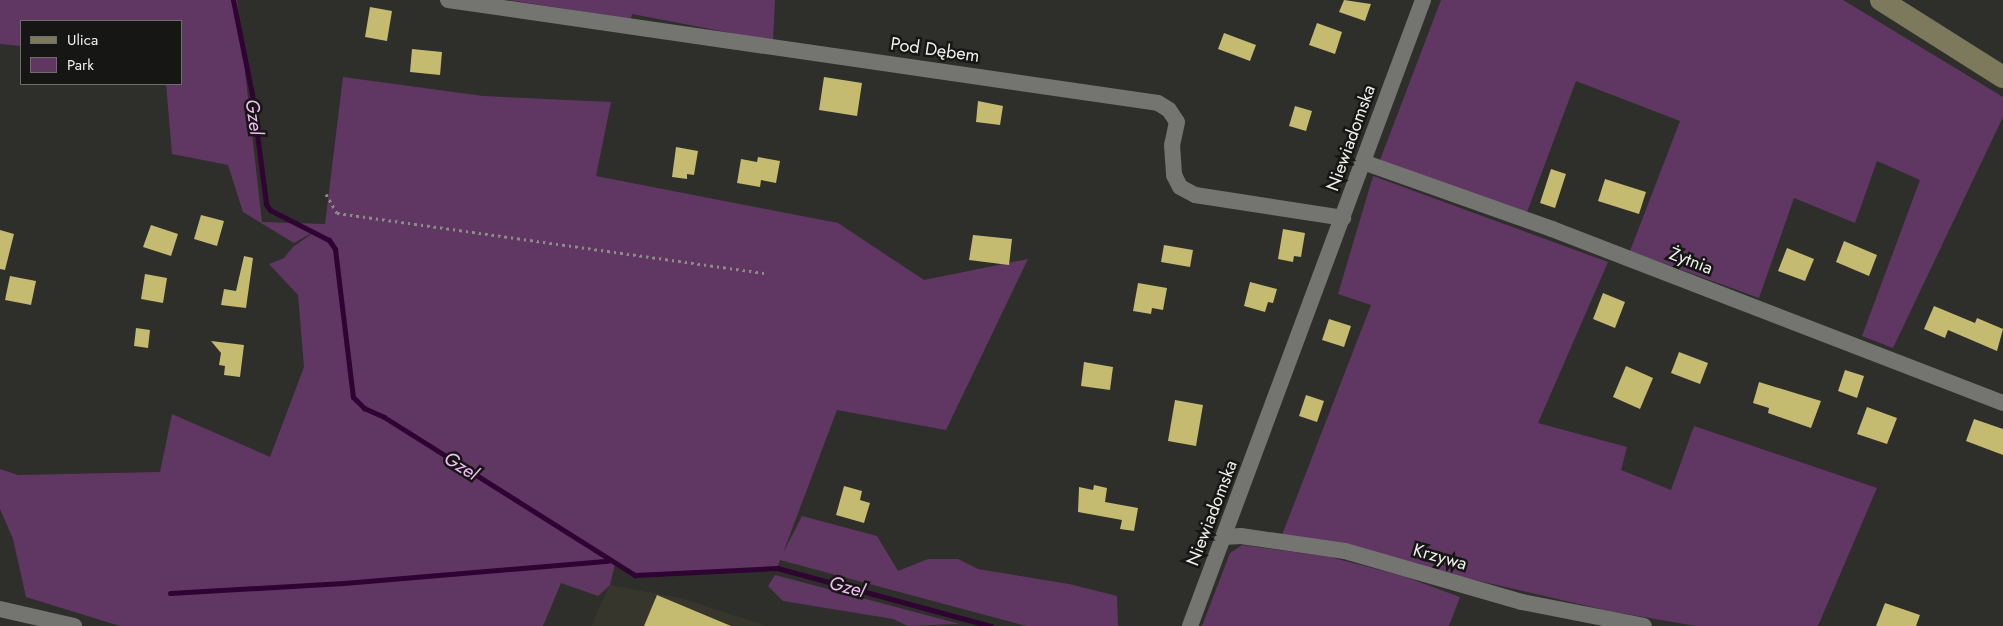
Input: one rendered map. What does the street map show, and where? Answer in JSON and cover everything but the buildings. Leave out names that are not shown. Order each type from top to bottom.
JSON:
[{"type":"street","name":"Pod Dębem","points":[[448,0],[1158,103],[1169,110],[1177,122],[1172,155],[1174,174],[1180,187],[1195,195],[1343,218]]},
{"type":"street","name":"Niewiadomska","points":[[1190,626],[1317,290],[1423,0]]},
{"type":"street","points":[[1881,0],[2003,77]]},
{"type":"street","name":"Żytnia","points":[[1363,162],[1552,230],[2003,403]]},
{"type":"street","name":"Krzywa","points":[[1224,537],[1274,540],[1345,551],[1522,602],[1644,626]]},
{"type":"street","points":[[0,608],[74,626]]},
{"type":"path","points":[[326,194],[337,213],[766,273]]},
{"type":"shaded area","points":[[610,585],[681,598],[767,626],[591,626]]},
{"type":"green space","points":[[0,0],[237,0],[262,222],[325,224],[343,77],[483,96],[611,102],[596,176],[838,223],[924,280],[1028,259],[946,430],[837,410],[783,553],[802,516],[877,536],[898,571],[928,559],[958,559],[978,569],[1069,584],[1117,596],[1118,626],[1026,626],[780,560],[777,568],[635,575],[615,564],[610,585],[598,596],[561,583],[543,626],[120,626],[26,597],[13,539],[0,509],[0,469],[18,475],[160,472],[172,414],[270,457],[304,367],[298,295],[269,264],[284,258],[293,247],[317,230],[294,243],[243,212],[228,165],[172,154],[166,85],[182,85],[182,20],[20,20],[20,46],[0,44]]},
{"type":"green space","points":[[509,0],[775,0],[773,41],[632,14],[631,19]]},
{"type":"green space","points":[[1441,0],[1843,0],[2003,97],[2003,117],[1893,348],[1862,336],[1920,180],[1877,161],[1855,223],[1794,198],[1759,298],[1630,251],[1680,121],[1576,81],[1527,212],[1377,168]]},
{"type":"green space","points":[[1373,176],[1608,262],[1538,423],[1627,447],[1621,470],[1671,490],[1694,426],[1877,488],[1818,626],[1696,626],[1609,611],[1282,535],[1371,305],[1338,294]]},
{"type":"green space","points":[[1242,545],[1330,557],[1403,576],[1460,597],[1449,626],[1202,626],[1230,553]]},
{"type":"green space","points":[[775,575],[960,624],[908,626],[893,619],[783,601],[768,586]]},
{"type":"waterway","name":"Gzel","points":[[233,0],[252,94],[266,204],[270,210],[329,240],[335,249],[353,397],[364,408],[384,417],[635,575],[777,568],[991,626]]},
{"type":"waterway","points":[[170,593],[344,583],[608,561]]}]
